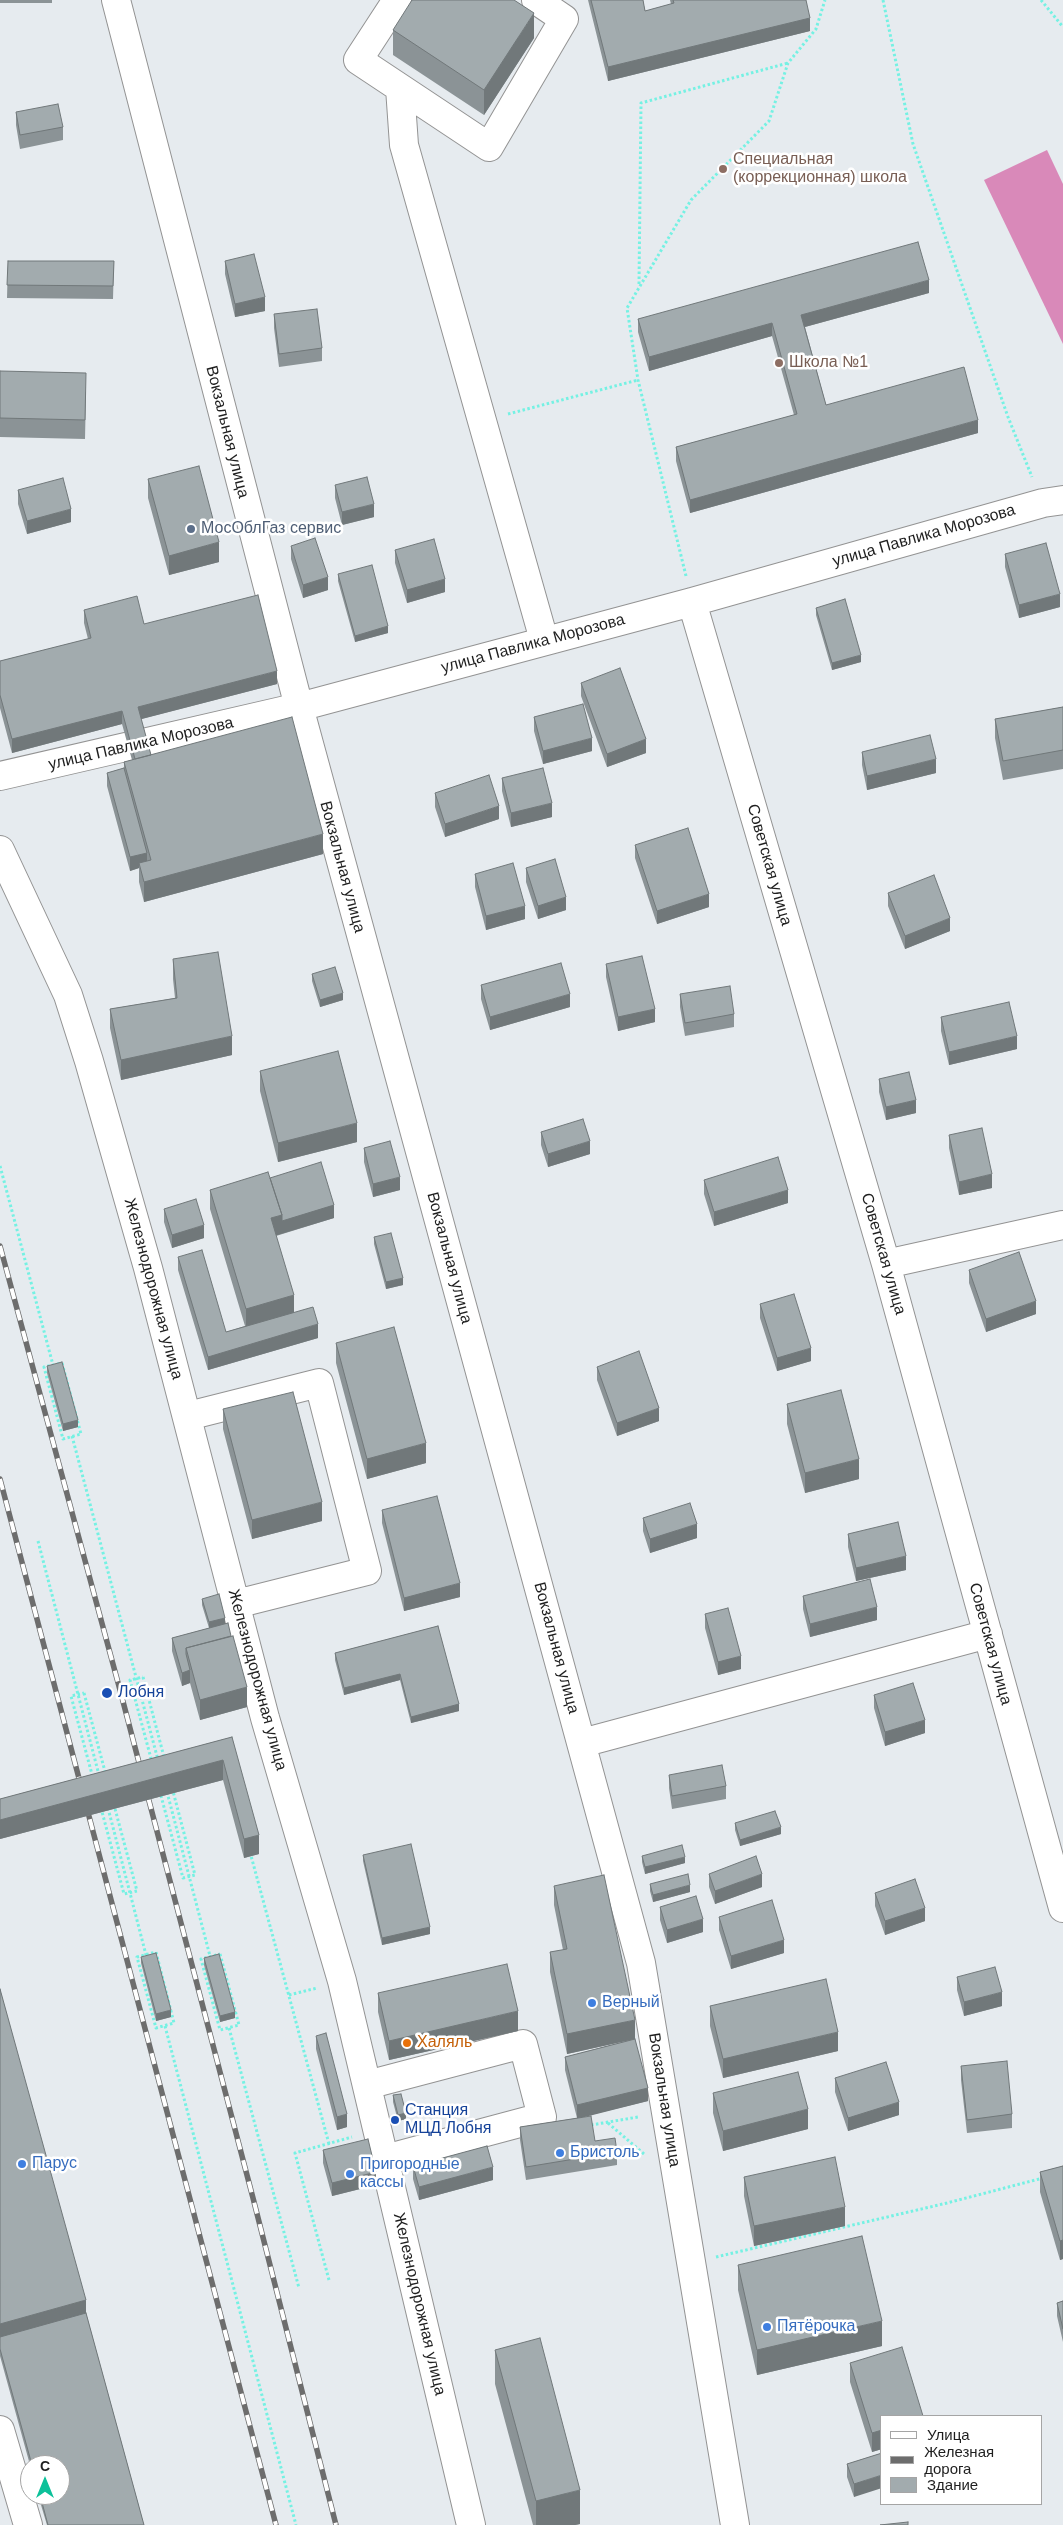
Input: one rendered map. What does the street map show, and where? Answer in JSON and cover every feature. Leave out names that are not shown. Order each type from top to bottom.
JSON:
[{"type":"street","name":"Вокзальная улица","points":[[116,0],[298,707],[641,1963],[735,2525]]},
{"type":"street","points":[[397,0],[358,60],[489,147],[564,19],[536,0]]},
{"type":"street","points":[[400,88],[404,145],[544,640]]},
{"type":"street","name":"улица Павлика Морозова","points":[[0,776],[298,707],[544,640],[690,594],[1053,501]]},
{"type":"street","name":"Советская улица","points":[[690,594],[886,1264],[1063,1908]]},
{"type":"street","name":"Железнодорожная улица","points":[[0,850],[68,995],[89,1061],[188,1416],[268,1727],[342,1981],[471,2525]]},
{"type":"street","points":[[886,1264],[1063,1225]]},
{"type":"street","points":[[188,1416],[319,1383],[368,1571],[236,1604]]},
{"type":"street","points":[[582,1743],[988,1634]]},
{"type":"street","points":[[367,2085],[523,2044],[542,2117],[385,2159]]},
{"type":"street","points":[[0,2430],[6,2470],[28,2525]]},
{"type":"path","points":[[690,594],[638,380],[626,308],[638,284],[691,200],[769,121],[788,63],[816,29],[825,0]]},
{"type":"path","points":[[882,0],[913,144],[1008,417],[1053,501]]},
{"type":"path","points":[[1041,0],[1063,27]]},
{"type":"path","points":[[638,284],[641,103],[788,63]]},
{"type":"path","points":[[482,421],[638,380]]},
{"type":"path","points":[[0,1166],[53,1365]]},
{"type":"path","points":[[62,1363],[82,1434],[63,1439],[44,1367],[53,1365],[62,1363]]},
{"type":"path","points":[[72,1436],[160,1767]]},
{"type":"path","points":[[38,1541],[101,1782]]},
{"type":"path","points":[[143,1677],[196,1875],[189,1876],[183,1878],[132,1690],[130,1680],[136,1678],[143,1677]]},
{"type":"path","points":[[84,1693],[137,1891],[130,1892],[124,1894],[71,1696],[78,1694],[84,1693]]},
{"type":"path","points":[[165,1785],[210,1956]]},
{"type":"path","points":[[106,1801],[146,1955]]},
{"type":"path","points":[[249,1848],[329,2144]]},
{"type":"path","points":[[156,1952],[174,2023],[165,2026],[156,2028],[137,1957],[156,1952]]},
{"type":"path","points":[[220,1954],[238,2025],[228,2028],[220,2030],[201,1959],[220,1954]]},
{"type":"path","points":[[165,2026],[296,2525]]},
{"type":"path","points":[[228,2028],[299,2288]]},
{"type":"path","points":[[584,2126],[666,2111]]},
{"type":"path","points":[[319,2146],[295,2153],[329,2280]]},
{"type":"path","points":[[690,2263],[947,2203],[1045,2177]]},
{"type":"shaded area","points":[[1047,150],[1063,184],[1063,344],[984,180]]},
{"type":"building","points":[[412,0],[514,0],[534,13],[484,90],[393,30]]},
{"type":"building","points":[[591,0],[643,0],[645,11],[674,3],[673,0],[806,0],[810,18],[608,67]]},
{"type":"building","points":[[58,104],[63,127],[20,135],[16,112]]},
{"type":"building","points":[[918,242],[929,280],[801,315],[826,405],[964,367],[978,420],[690,500],[676,447],[797,414],[772,323],[649,357],[638,319]]},
{"type":"building","points":[[254,254],[265,297],[235,304],[225,261]]},
{"type":"building","points":[[8,261],[114,261],[113,286],[7,285]]},
{"type":"building","points":[[317,309],[322,348],[279,354],[274,314]]},
{"type":"building","points":[[0,371],[86,373],[85,420],[0,418]]},
{"type":"building","points":[[199,466],[219,542],[169,556],[148,479]]},
{"type":"building","points":[[367,477],[374,504],[342,512],[335,485]]},
{"type":"building","points":[[63,478],[71,509],[27,521],[18,490]]},
{"type":"building","points":[[315,538],[328,577],[303,585],[291,546]]},
{"type":"building","points":[[434,539],[445,579],[407,590],[395,550]]},
{"type":"building","points":[[1046,543],[1060,594],[1019,605],[1005,554]]},
{"type":"building","points":[[372,565],[388,626],[355,636],[338,574]]},
{"type":"building","points":[[258,595],[277,671],[138,707],[151,755],[135,759],[122,711],[12,739],[0,695],[0,661],[91,638],[84,610],[137,596],[144,624]]},
{"type":"building","points":[[845,599],[861,655],[832,663],[816,608]]},
{"type":"building","points":[[620,668],[646,739],[607,754],[581,683]]},
{"type":"building","points":[[583,704],[592,738],[543,751],[534,717]]},
{"type":"building","points":[[1063,707],[1063,750],[1003,761],[995,719]]},
{"type":"building","points":[[292,717],[323,834],[144,882],[139,863],[151,860],[124,762]]},
{"type":"building","points":[[930,735],[936,759],[867,776],[862,752]]},
{"type":"building","points":[[124,768],[147,853],[130,857],[107,773]]},
{"type":"building","points":[[543,768],[552,803],[511,813],[502,778]]},
{"type":"building","points":[[489,775],[499,806],[445,824],[435,793]]},
{"type":"building","points":[[688,828],[709,894],[657,911],[635,845]]},
{"type":"building","points":[[555,859],[566,897],[538,906],[526,868]]},
{"type":"building","points":[[513,863],[525,906],[486,916],[475,874]]},
{"type":"building","points":[[934,875],[950,918],[905,936],[888,893]]},
{"type":"building","points":[[218,952],[232,1036],[121,1060],[110,1009],[177,998],[173,959]]},
{"type":"building","points":[[642,956],[655,1009],[618,1017],[606,964]]},
{"type":"building","points":[[561,963],[570,994],[490,1017],[481,985]]},
{"type":"building","points":[[335,967],[343,993],[320,1000],[312,974]]},
{"type":"building","points":[[730,986],[734,1014],[685,1023],[680,994]]},
{"type":"building","points":[[1009,1002],[1017,1036],[949,1052],[941,1017]]},
{"type":"building","points":[[338,1051],[357,1123],[278,1143],[260,1071]]},
{"type":"building","points":[[909,1072],[916,1100],[886,1107],[879,1079]]},
{"type":"building","points":[[583,1119],[590,1141],[548,1154],[541,1132]]},
{"type":"building","points":[[982,1128],[992,1174],[959,1182],[949,1135]]},
{"type":"building","points":[[390,1141],[400,1177],[373,1184],[364,1148]]},
{"type":"building","points":[[778,1157],[788,1190],[714,1212],[704,1180]]},
{"type":"building","points":[[321,1162],[334,1205],[282,1221],[282,1215],[270,1178]]},
{"type":"building","points":[[268,1172],[282,1215],[271,1218],[294,1295],[246,1309],[210,1190]]},
{"type":"building","points":[[196,1199],[204,1225],[172,1235],[164,1209]]},
{"type":"building","points":[[391,1233],[403,1278],[386,1282],[374,1237]]},
{"type":"building","points":[[202,1250],[226,1332],[313,1307],[318,1324],[208,1357],[178,1257]]},
{"type":"building","points":[[1019,1252],[1036,1301],[986,1319],[969,1270]]},
{"type":"building","points":[[794,1294],[811,1348],[777,1358],[760,1304]]},
{"type":"building","points":[[394,1327],[426,1443],[367,1459],[336,1343]]},
{"type":"building","points":[[639,1351],[659,1408],[617,1423],[597,1367]]},
{"type":"building","points":[[62,1362],[78,1420],[63,1424],[47,1366]]},
{"type":"building","points":[[841,1390],[859,1459],[805,1473],[787,1404]]},
{"type":"building","points":[[293,1392],[322,1502],[252,1520],[223,1409]]},
{"type":"building","points":[[437,1496],[460,1583],[404,1598],[382,1510]]},
{"type":"building","points":[[690,1503],[697,1524],[650,1539],[643,1518]]},
{"type":"building","points":[[898,1522],[906,1556],[856,1568],[848,1534]]},
{"type":"building","points":[[870,1579],[877,1607],[810,1624],[803,1596]]},
{"type":"building","points":[[219,1594],[225,1618],[209,1622],[202,1599]]},
{"type":"building","points":[[728,1608],[741,1656],[718,1662],[705,1614]]},
{"type":"building","points":[[228,1623],[231,1636],[186,1648],[190,1670],[182,1673],[172,1638]]},
{"type":"building","points":[[438,1626],[459,1704],[411,1717],[400,1674],[344,1688],[335,1653]]},
{"type":"building","points":[[233,1636],[247,1687],[200,1700],[186,1648]]},
{"type":"building","points":[[913,1683],[925,1720],[885,1732],[874,1695]]},
{"type":"building","points":[[232,1737],[259,1835],[244,1839],[223,1760],[0,1820],[0,1799]]},
{"type":"building","points":[[722,1765],[726,1786],[672,1796],[669,1775]]},
{"type":"building","points":[[775,1811],[781,1827],[740,1840],[735,1823]]},
{"type":"building","points":[[411,1844],[430,1927],[382,1938],[363,1855]]},
{"type":"building","points":[[682,1845],[685,1857],[645,1867],[642,1856]]},
{"type":"building","points":[[756,1856],[762,1874],[715,1891],[709,1874]]},
{"type":"building","points":[[688,1874],[690,1885],[653,1895],[650,1884]]},
{"type":"building","name":"Верный","points":[[604,1875],[635,2020],[567,2034],[550,1952],[567,1949],[554,1886]]},
{"type":"building","points":[[915,1879],[925,1908],[885,1921],[875,1893]]},
{"type":"building","points":[[696,1896],[703,1919],[667,1930],[660,1907]]},
{"type":"building","points":[[772,1900],[784,1940],[731,1956],[719,1917]]},
{"type":"building","points":[[156,1953],[171,2010],[156,2014],[141,1957]]},
{"type":"building","points":[[219,1954],[235,2012],[220,2016],[204,1958]]},
{"type":"building","points":[[507,1964],[518,2011],[389,2041],[378,1993]]},
{"type":"building","points":[[995,1967],[1002,1992],[964,2002],[957,1977]]},
{"type":"building","points":[[826,1979],[838,2032],[723,2059],[710,2006]]},
{"type":"building","name":"Парус","points":[[0,1989],[86,2300],[0,2324]]},
{"type":"building","points":[[326,2033],[347,2114],[337,2117],[316,2036]]},
{"type":"building","points":[[635,2039],[648,2088],[577,2105],[565,2057]]},
{"type":"building","points":[[1007,2061],[1012,2114],[967,2120],[961,2066]]},
{"type":"building","points":[[886,2062],[899,2102],[848,2118],[835,2078]]},
{"type":"building","points":[[798,2072],[808,2109],[723,2131],[713,2093]]},
{"type":"building","points":[[401,2094],[406,2113],[398,2115],[393,2095]]},
{"type":"building","points":[[591,2116],[595,2141],[615,2138],[617,2152],[526,2167],[520,2127]]},
{"type":"building","points":[[368,2139],[376,2172],[332,2183],[323,2150]]},
{"type":"building","points":[[487,2146],[493,2167],[419,2187],[413,2166]]},
{"type":"building","points":[[835,2157],[845,2207],[754,2226],[744,2177]]},
{"type":"building","points":[[1063,2166],[1063,2240],[1060,2241],[1040,2172]]},
{"type":"building","points":[[862,2236],[882,2321],[757,2350],[738,2265]]},
{"type":"building","points":[[1063,2301],[1063,2329],[1057,2303]]},
{"type":"building","points":[[86,2313],[144,2525],[48,2525],[43,2505],[70,2505],[70,2455],[29,2455],[0,2349],[0,2337]]},
{"type":"building","points":[[540,2338],[580,2490],[536,2501],[495,2350]]},
{"type":"building","points":[[902,2347],[923,2415],[880,2415],[880,2431],[872,2433],[850,2363]]},
{"type":"building","points":[[880,2454],[880,2476],[854,2484],[847,2464]]},
{"type":"building","points":[[908,2522],[908,2525],[880,2525]]},
{"type":"railway","points":[[0,1246],[120,1690],[253,2198],[336,2525]]},
{"type":"railway","points":[[0,1479],[276,2525]]},
{"type":"place","name":"Специальная (коррекционная) школа","points":[[723,169]]},
{"type":"place","name":"Школа №1","points":[[779,363]]},
{"type":"place","name":"МосОблГаз сервис","points":[[191,529]]},
{"type":"place","name":"Лобня","points":[[107,1693]]},
{"type":"place","name":"Верный","points":[[592,2003]]},
{"type":"place","name":"Халяль","points":[[407,2043]]},
{"type":"place","name":"Станция МЦД Лобня","points":[[395,2120]]},
{"type":"place","name":"Бристоль","points":[[560,2153]]},
{"type":"place","name":"Парус","points":[[22,2164]]},
{"type":"place","name":"Пригородные кассы","points":[[350,2174]]},
{"type":"place","name":"Пятёрочка","points":[[767,2327]]}]
